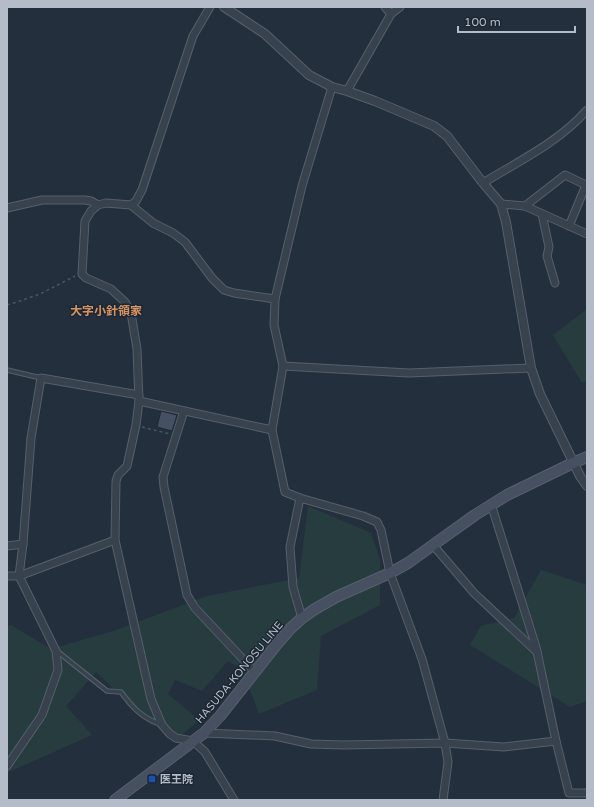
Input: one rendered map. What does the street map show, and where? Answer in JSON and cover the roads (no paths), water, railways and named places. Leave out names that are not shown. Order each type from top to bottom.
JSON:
[{"type":"main road","name":"HASUDA-KONOSU LINE","points":[[115,800],[204,733],[220,716],[277,644],[302,618],[336,598],[408,563],[491,504],[526,485],[587,457]]},
{"type":"street","points":[[131,205],[142,190],[193,36],[210,7]]},
{"type":"street","points":[[224,7],[265,34],[309,75],[332,87],[375,101],[434,126],[447,136],[501,204],[506,222],[531,368],[540,394],[573,463],[587,486]]},
{"type":"street","points":[[385,7],[391,14]]},
{"type":"street","points":[[347,91],[391,14],[400,7]]},
{"type":"street","points":[[332,87],[302,186],[276,299],[274,325],[283,366],[272,430],[285,492],[300,498],[363,516],[377,522],[381,530],[390,573],[422,659],[445,743],[448,762],[443,800]]},
{"type":"street","points":[[483,183],[548,144],[579,119],[587,110]]},
{"type":"street","points":[[525,206],[564,175],[586,186],[569,226]]},
{"type":"street","points":[[7,208],[42,200],[85,200],[91,201],[98,205]]},
{"type":"street","points":[[234,800],[205,752],[193,741],[176,738],[170,734],[162,725],[151,699],[114,540],[116,480],[118,475],[127,466],[136,425],[139,398],[137,348],[130,313],[125,302],[111,289],[86,278],[82,274],[85,221],[91,210],[98,205],[106,203],[131,205],[154,223],[173,233],[185,242],[212,278],[224,290],[234,293],[276,299]]},
{"type":"street","points":[[501,204],[525,206],[587,234]]},
{"type":"street","points":[[542,214],[549,247],[547,256],[555,283]]},
{"type":"street","points":[[283,366],[409,373],[531,368]]},
{"type":"street","points":[[7,766],[42,715],[58,670],[56,651],[19,576],[32,438],[41,378],[139,398],[184,411],[272,430]]},
{"type":"street","points":[[184,411],[163,477],[187,596],[194,608],[255,672]]},
{"type":"street","points":[[300,498],[290,546],[293,587],[302,618]]},
{"type":"street","points":[[491,504],[537,652],[569,793],[587,794]]},
{"type":"street","points":[[7,576],[19,576],[114,540]]},
{"type":"street","points":[[7,546],[23,544]]},
{"type":"street","points":[[433,545],[474,593],[537,652]]},
{"type":"street","points":[[204,733],[275,736],[311,744],[344,745],[445,743],[504,747],[556,741]]},
{"type":"lane","points":[[7,370],[41,378]]},
{"type":"lane","points":[[56,651],[107,691],[121,692],[133,707],[151,721],[162,725]]},
{"type":"place","name":"医王院","points":[[152,779]]},
{"type":"district","name":"大字小針領家","points":[[106,311]]}]
